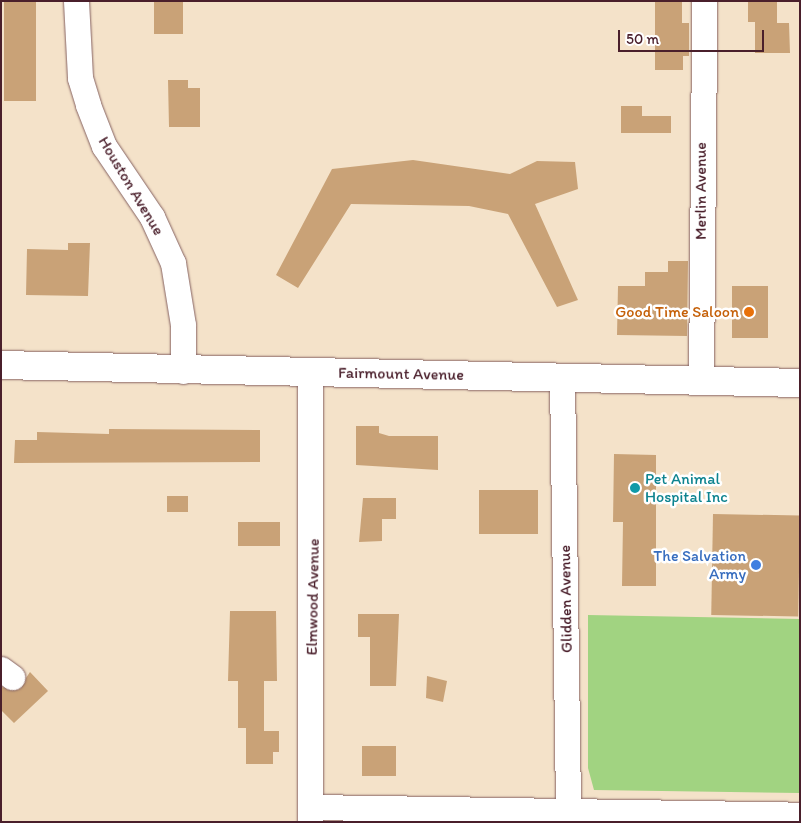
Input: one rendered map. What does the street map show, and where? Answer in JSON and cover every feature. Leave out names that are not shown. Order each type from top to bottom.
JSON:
[{"type":"main road","name":"Fairmount Avenue","points":[[1,365],[183,371],[562,376],[701,382],[800,383]]},
{"type":"street","name":"Houston Avenue","points":[[76,1],[80,78],[88,105],[104,146],[152,217],[173,263],[183,325],[183,371]]},
{"type":"street","name":"Merlin Avenue","points":[[701,382],[704,1]]},
{"type":"street","name":"Elmwood Avenue","points":[[310,373],[310,814]]},
{"type":"street","name":"Glidden Avenue","points":[[562,376],[568,816]]},
{"type":"street","points":[[310,814],[568,816],[800,814]]},
{"type":"green space","points":[[588,615],[800,619],[800,793],[594,790],[588,768]]},
{"type":"building","points":[[4,1],[36,1],[36,101],[4,101]]},
{"type":"building","points":[[154,1],[183,1],[183,34],[154,34]]},
{"type":"building","points":[[655,1],[682,1],[682,23],[689,23],[689,56],[683,56],[683,70],[655,70]]},
{"type":"building","points":[[748,1],[777,1],[777,23],[789,23],[790,53],[755,53],[755,22],[748,22]]},
{"type":"building","points":[[168,80],[188,80],[188,88],[200,88],[200,127],[169,127]]},
{"type":"building","points":[[621,106],[642,106],[642,116],[671,116],[671,133],[621,133]]},
{"type":"building","points":[[413,160],[510,174],[537,161],[575,162],[578,189],[535,204],[578,300],[557,307],[508,214],[469,206],[351,204],[298,288],[276,275],[332,169]]},
{"type":"building","points":[[68,243],[90,243],[88,296],[26,295],[27,249],[68,250]]},
{"type":"building","points":[[668,261],[688,261],[687,336],[617,335],[618,286],[645,286],[645,272],[668,272]]},
{"type":"building","name":"Good Time Saloon","points":[[732,286],[768,286],[768,338],[732,338]]},
{"type":"building","points":[[356,426],[379,426],[379,433],[389,436],[438,436],[438,470],[356,465]]},
{"type":"building","points":[[109,429],[260,430],[260,462],[14,463],[15,440],[37,440],[37,432],[109,434]]},
{"type":"building","name":"Pet Animal Hospital Inc","points":[[614,454],[656,455],[656,586],[622,586],[623,522],[613,522]]},
{"type":"building","points":[[479,490],[538,490],[538,534],[479,534]]},
{"type":"building","points":[[167,496],[188,496],[188,512],[167,512]]},
{"type":"building","points":[[363,498],[396,498],[396,519],[382,519],[382,541],[359,542]]},
{"type":"building","name":"The Salvation Army","points":[[713,514],[800,516],[798,617],[711,615]]},
{"type":"building","points":[[238,522],[280,522],[280,546],[238,546]]},
{"type":"building","points":[[230,611],[276,611],[277,681],[264,681],[264,731],[279,731],[279,752],[273,752],[273,764],[246,764],[246,728],[238,728],[238,681],[228,681]]},
{"type":"building","points":[[358,614],[399,614],[396,686],[370,686],[370,637],[358,637]]},
{"type":"building","points":[[30,672],[48,691],[14,723],[1,710],[1,687],[18,690]]},
{"type":"building","points":[[427,676],[447,681],[443,702],[426,698]]},
{"type":"building","points":[[362,746],[396,746],[396,776],[362,776]]},
{"type":"place","name":"Good Time Saloon","points":[[749,312]]},
{"type":"place","name":"Pet Animal Hospital Inc","points":[[635,488]]},
{"type":"place","name":"The Salvation Army","points":[[756,565]]}]
